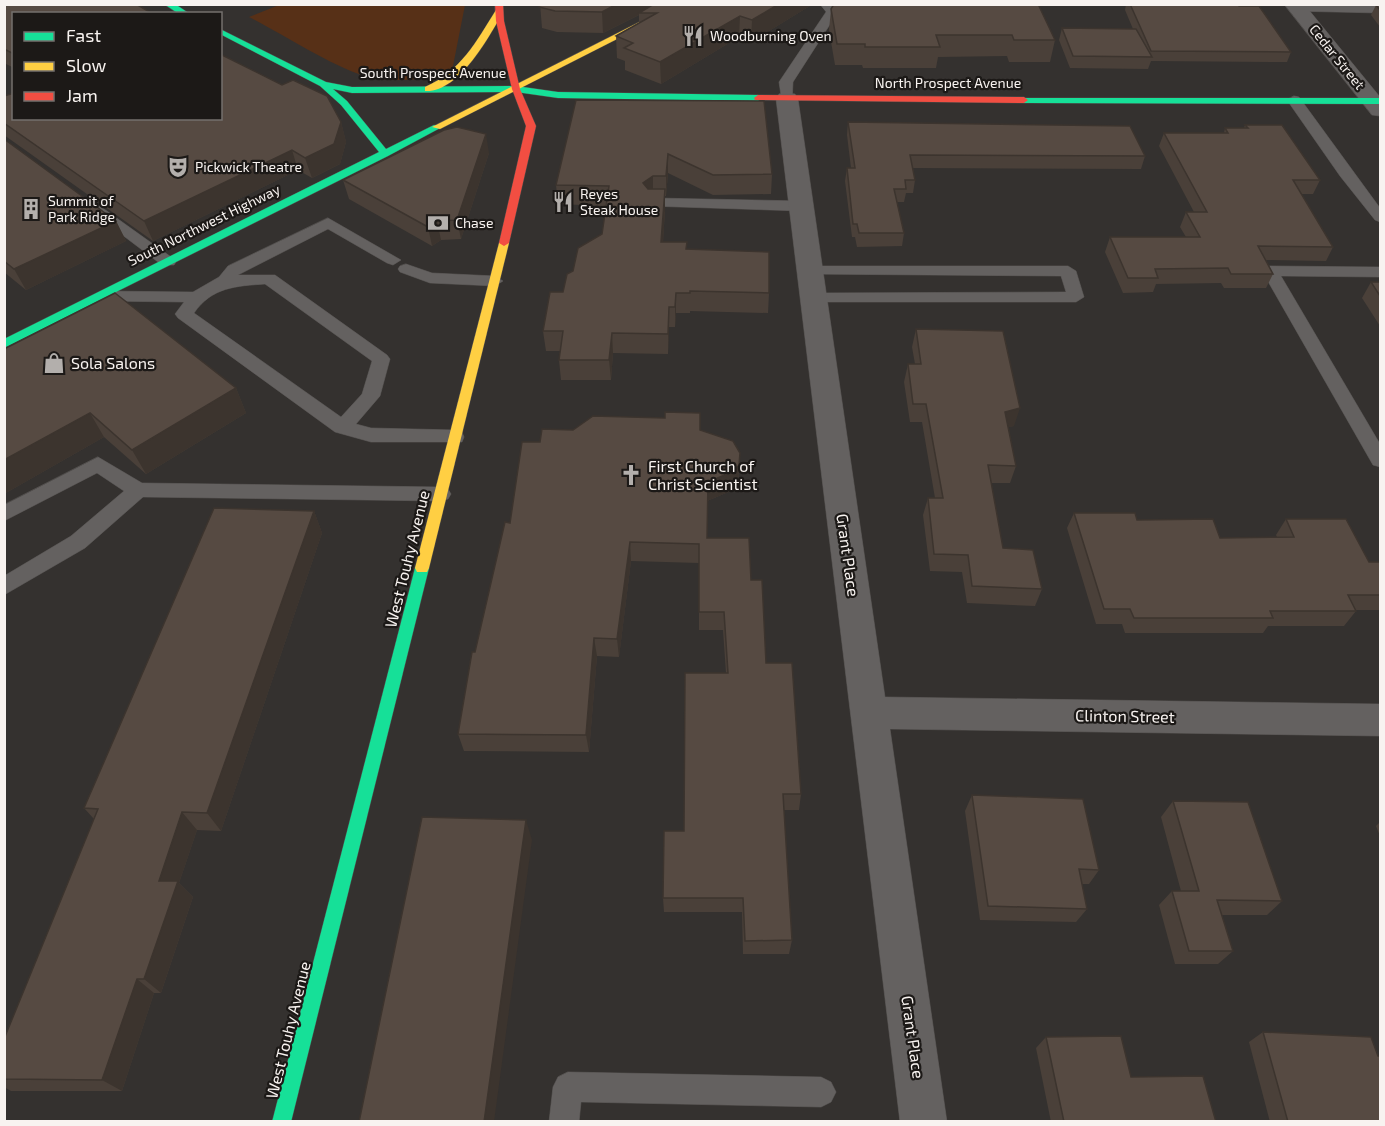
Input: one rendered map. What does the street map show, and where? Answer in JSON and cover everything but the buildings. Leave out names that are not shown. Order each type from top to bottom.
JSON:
[{"type":"main road","points":[[168,4],[182,12]]},
{"type":"main road","name":"South Northwest Highway","points":[[4,344],[682,4]]},
{"type":"main road","points":[[421,90],[452,81],[464,68],[499,8]]},
{"type":"main road","name":"West Touhy Avenue","points":[[281,1122],[495,281],[531,126],[516,89],[499,8]]},
{"type":"main road","name":"South Prospect Avenue","points":[[222,32],[323,84],[352,90],[516,89]]},
{"type":"main road","points":[[323,84],[345,103],[385,154]]},
{"type":"main road","name":"North Prospect Avenue","points":[[516,89],[558,95],[787,99],[1294,100],[1378,104]]},
{"type":"street","name":"Cedar Street","points":[[1295,6],[1378,104]]},
{"type":"street","name":"Grant Place","points":[[787,99],[924,1122]]},
{"type":"street","name":"Clinton Street","points":[[869,713],[1380,720]]},
{"type":"lane","name":"Grant Place","points":[[787,99],[786,82],[832,12],[826,4]]},
{"type":"lane","points":[[1295,6],[1380,9]]},
{"type":"lane","points":[[1294,100],[1380,217]]},
{"type":"lane","points":[[80,197],[168,262]]},
{"type":"lane","points":[[654,203],[802,206]]},
{"type":"lane","points":[[225,281],[234,268],[328,223],[399,265],[430,278],[495,281]]},
{"type":"lane","points":[[1068,271],[1076,297],[812,284],[1068,271]]},
{"type":"lane","points":[[1380,272],[1270,271],[1380,460]]},
{"type":"lane","points":[[342,427],[371,396],[381,359],[269,279],[225,281],[196,297],[184,314],[342,427],[371,435],[455,437]]},
{"type":"lane","points":[[100,296],[196,297]]},
{"type":"lane","points":[[4,514],[98,464],[138,490],[441,494]]},
{"type":"lane","points":[[4,587],[78,542],[138,490]]},
{"type":"lane","points":[[564,1122],[568,1087],[821,1092]]},
{"type":"shaded area","points":[[279,5],[465,5],[453,66],[436,76],[411,80],[364,76],[321,57],[249,17]]},
{"type":"traffic: fast","points":[[168,4],[182,12]]},
{"type":"traffic: fast","points":[[222,32],[323,84],[352,90],[516,89],[558,95],[758,98]]},
{"type":"traffic: fast","points":[[323,84],[344,103],[385,154]]},
{"type":"traffic: fast","points":[[1024,100],[1380,101]]},
{"type":"traffic: fast","points":[[4,344],[437,127]]},
{"type":"traffic: fast","points":[[281,1122],[422,568]]},
{"type":"traffic: slow","points":[[437,127],[682,4]]},
{"type":"traffic: slow","points":[[428,89],[452,76],[462,67],[478,47],[499,12]]},
{"type":"traffic: slow","points":[[422,568],[504,243]]},
{"type":"traffic: jam","points":[[499,4],[500,21],[516,89],[531,126],[504,243]]},
{"type":"traffic: jam","points":[[758,98],[1024,100]]},
{"type":"place","name":"Woodburning Oven","points":[[693,36]]},
{"type":"place","name":"Pickwick Theatre","points":[[178,167]]},
{"type":"place","name":"Reyes Steak House","points":[[563,202]]},
{"type":"place","name":"Summit of Park Ridge","points":[[31,209]]},
{"type":"place","name":"Chase","points":[[438,223]]},
{"type":"place","name":"Sola Salons","points":[[54,363]]},
{"type":"place","name":"First Church of Christ Scientist","points":[[631,475]]}]
